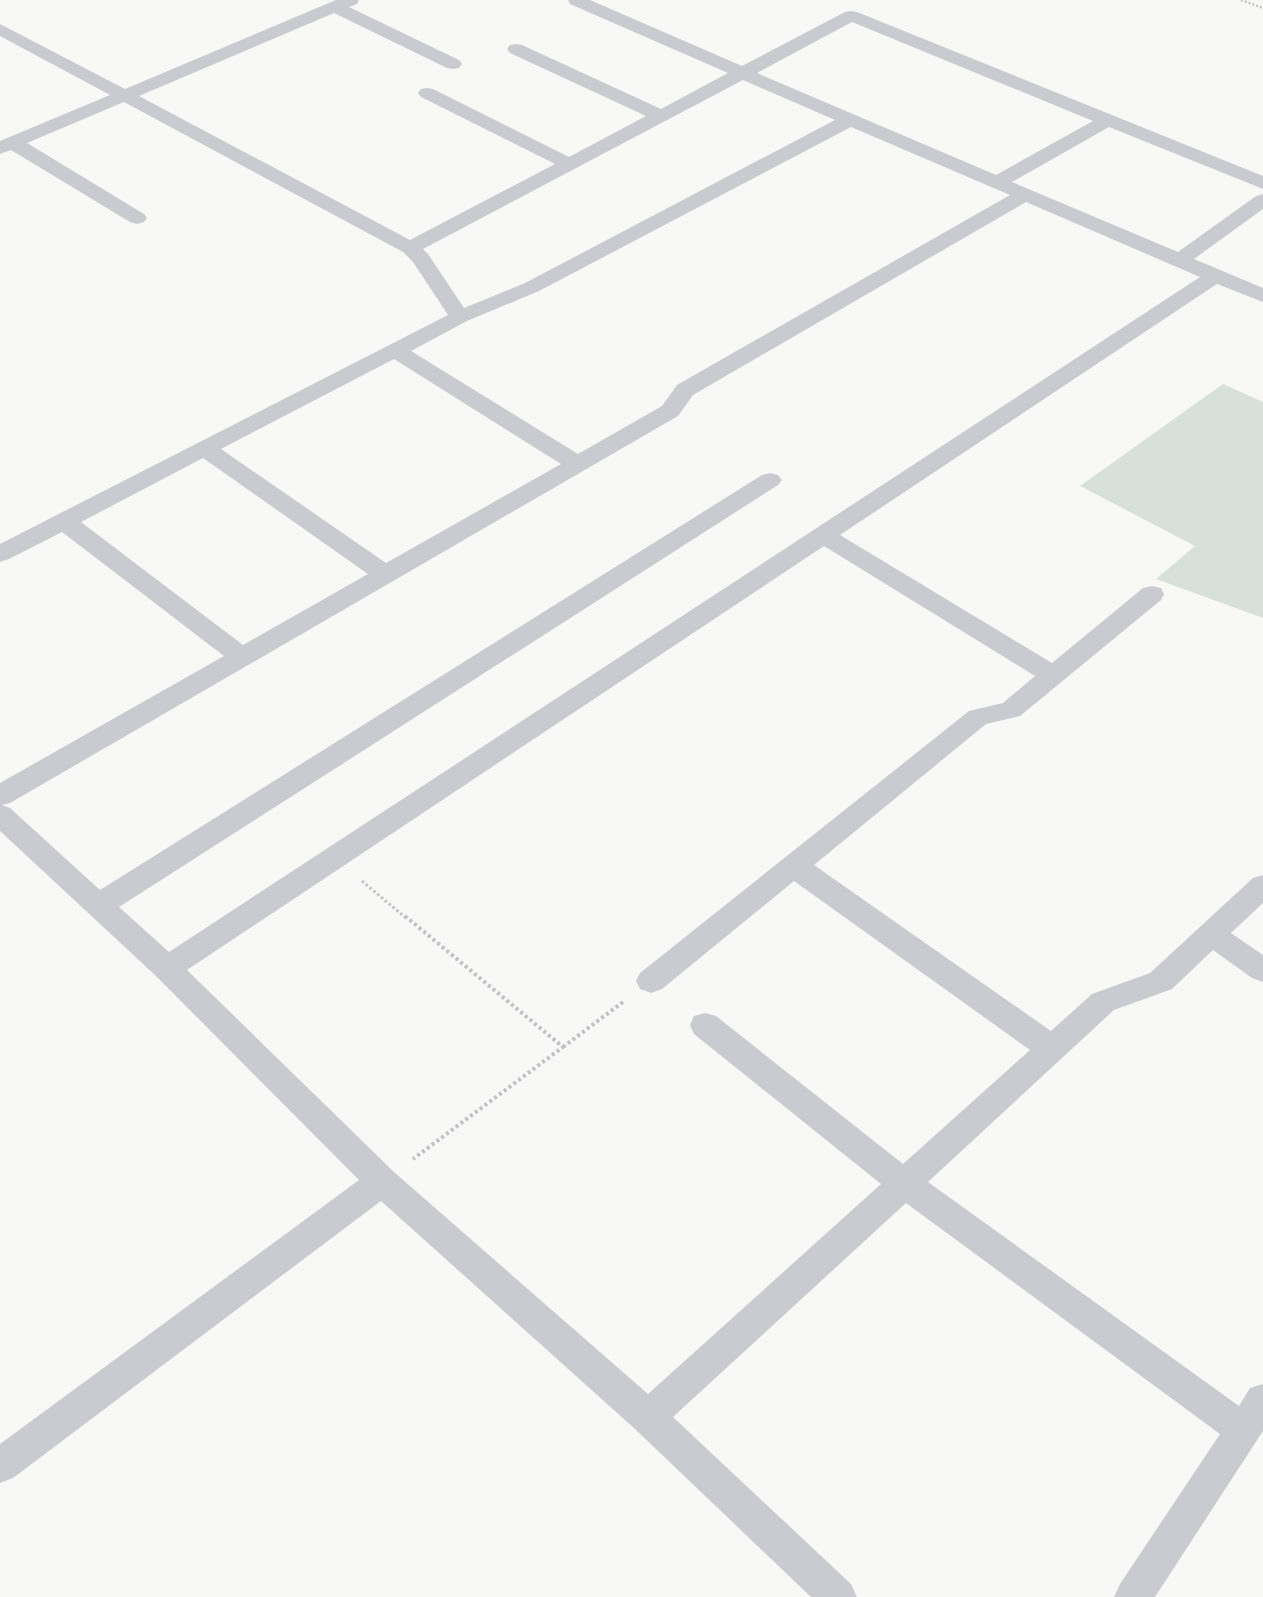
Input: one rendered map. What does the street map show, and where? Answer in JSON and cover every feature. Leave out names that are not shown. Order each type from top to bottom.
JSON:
[{"type":"street","points":[[576,0],[996,183],[1263,296]]},
{"type":"street","points":[[6,145],[343,3],[453,64]]},
{"type":"street","points":[[410,248],[743,72],[853,8],[1108,120],[1263,183]]},
{"type":"street","points":[[0,29],[410,248],[421,258],[460,318]]},
{"type":"street","points":[[516,49],[660,116]]},
{"type":"street","points":[[428,93],[569,164]]},
{"type":"street","points":[[0,554],[460,318],[532,287],[850,120]]},
{"type":"street","points":[[996,183],[1108,120]]},
{"type":"street","points":[[6,145],[138,218]]},
{"type":"street","points":[[0,796],[670,411],[685,390],[1024,195]]},
{"type":"street","points":[[1179,261],[1263,200]]},
{"type":"street","points":[[167,968],[1215,276]]},
{"type":"street","points":[[396,351],[578,464]]},
{"type":"street","points":[[205,449],[385,574]]},
{"type":"street","points":[[99,905],[770,480]]},
{"type":"street","points":[[64,521],[242,657]]},
{"type":"street","points":[[823,535],[1053,675]]},
{"type":"street","points":[[652,981],[978,717],[1011,710],[1152,594]]},
{"type":"street","points":[[0,815],[167,968],[382,1182],[648,1417],[838,1597]]},
{"type":"street","points":[[794,866],[1051,1048]]},
{"type":"street","points":[[648,1417],[1103,1002],[1161,981],[1263,886]]},
{"type":"street","points":[[1211,934],[1263,970]]},
{"type":"street","points":[[705,1025],[904,1183],[1243,1430]]},
{"type":"street","points":[[0,1466],[382,1182]]},
{"type":"street","points":[[1133,1597],[1263,1400]]},
{"type":"path","points":[[1241,0],[1263,8]]},
{"type":"path","points":[[334,858],[563,1047],[382,1182]]},
{"type":"shaded area","points":[[1223,384],[1263,402],[1263,618],[1156,579],[1195,546],[1080,486]]}]
